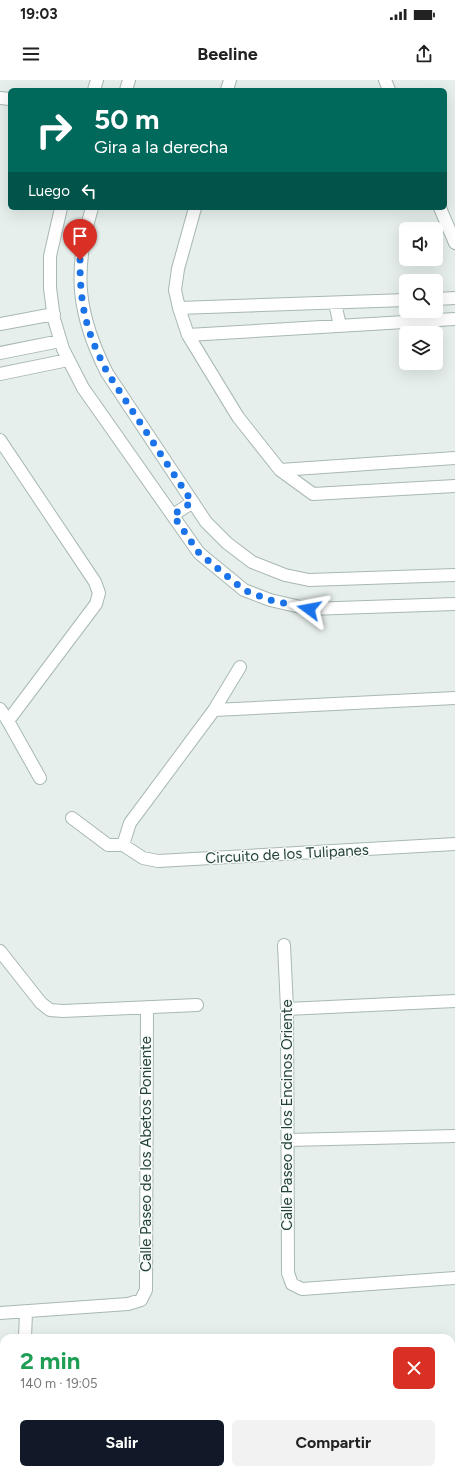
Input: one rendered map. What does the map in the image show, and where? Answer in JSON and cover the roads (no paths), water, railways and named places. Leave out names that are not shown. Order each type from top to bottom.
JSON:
[{"type":"street","points":[[61,210],[50,256],[50,288],[60,341],[83,388],[199,553],[244,590],[270,600],[309,609],[455,604]]},
{"type":"street","points":[[91,210],[80,260],[80,292],[87,327],[96,351],[107,372],[206,522],[227,543],[252,562],[285,575],[309,580],[455,575]]},
{"type":"street","points":[[194,210],[178,269],[175,290],[179,308],[188,334],[238,417],[280,470],[314,494],[455,486]]},
{"type":"street","points":[[441,210],[455,243]]},
{"type":"street","points":[[443,299],[455,298]]},
{"type":"street","points":[[179,308],[399,300]]},
{"type":"street","points":[[335,303],[340,326]]},
{"type":"street","points":[[0,324],[54,314]]},
{"type":"street","points":[[188,334],[455,319]]},
{"type":"street","points":[[0,353],[60,341]]},
{"type":"street","points":[[0,374],[68,360]]},
{"type":"street","points":[[0,440],[95,582],[99,593],[96,604],[8,721]]},
{"type":"street","points":[[280,470],[455,458]]},
{"type":"street","points":[[173,515],[192,502]]},
{"type":"street","points":[[123,845],[130,823],[214,710],[240,667]]},
{"type":"street","points":[[214,710],[455,698]]},
{"type":"street","points":[[0,709],[40,778]]},
{"type":"street","name":"Circuito de los Tulipanes","points":[[72,818],[108,845],[123,845],[143,858],[158,861],[455,844]]},
{"type":"street","name":"Calle Paseo de los Encinos Oriente","points":[[284,944],[287,1009],[288,1273],[292,1284],[302,1289],[455,1278]]},
{"type":"street","points":[[0,951],[41,1003],[50,1010],[63,1011],[197,1005]]},
{"type":"street","points":[[287,1009],[455,1000]]},
{"type":"street","name":"Calle Paseo de los Abetos Poniente","points":[[26,1312],[128,1304],[140,1300],[146,1290],[147,1007]]},
{"type":"street","points":[[288,1140],[455,1136]]},
{"type":"street","points":[[0,1312],[26,1312],[25,1334]]}]
